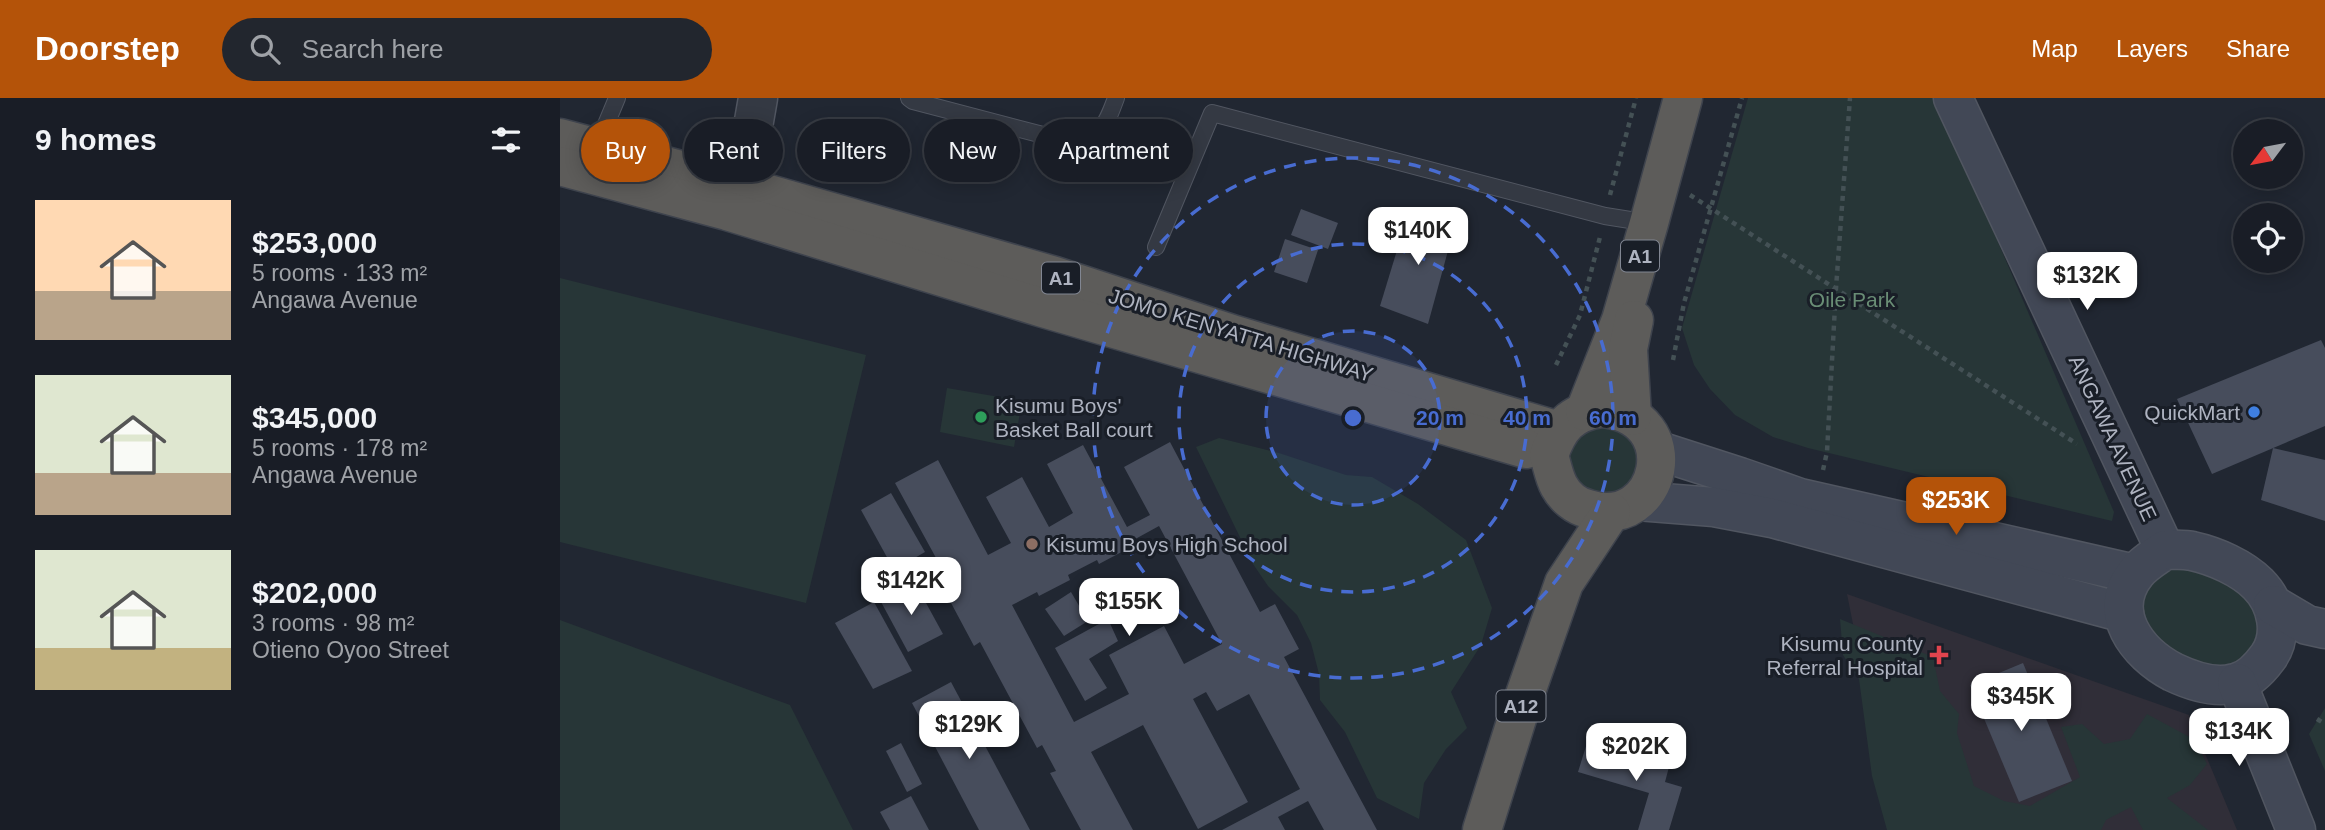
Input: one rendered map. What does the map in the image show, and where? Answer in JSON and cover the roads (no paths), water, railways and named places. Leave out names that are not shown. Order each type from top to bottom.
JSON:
[{"type":"highway","name":"A1","points":[[1564,432],[1621,320],[1683,98]]},
{"type":"highway","name":"A1","points":[[1564,432],[1601,408],[1617,409],[1632,416],[1628,349],[1691,98]]},
{"type":"highway","name":"JOMO KENYATTA HIGHWAY","points":[[560,138],[581,143]]},
{"type":"highway","name":"JOMO KENYATTA HIGHWAY","points":[[560,166],[1049,292],[1564,432]]},
{"type":"highway","name":"JOMO KENYATTA HIGHWAY","points":[[670,166],[734,184],[1049,292]]},
{"type":"highway","points":[[1564,583],[1625,506],[1652,483],[1657,462],[1656,450],[1644,426],[1632,416]]},
{"type":"highway","points":[[1564,432],[1559,487],[1570,500],[1583,508],[1597,512],[1625,506]]},
{"type":"highway","points":[[1564,583],[1570,500]]},
{"type":"highway","name":"A12","points":[[1482,830],[1564,583]]},
{"type":"main road","name":"ANGAWA AVENUE","points":[[1954,98],[2165,550]]},
{"type":"main road","points":[[1656,450],[1817,502],[2135,574]]},
{"type":"main road","points":[[1625,506],[1714,507],[1772,518],[2124,614]]},
{"type":"main road","points":[[2165,550],[2190,550],[2234,567],[2259,584],[2273,605],[2278,626],[2274,649],[2258,670],[2237,683],[2217,685],[2197,682],[2158,664],[2142,650],[2129,631],[2124,614],[2125,596],[2135,574],[2165,550]]},
{"type":"main road","points":[[2273,605],[2307,625],[2325,629]]},
{"type":"main road","points":[[2274,649],[2304,648],[2325,653]]},
{"type":"main road","points":[[2237,683],[2296,830]]},
{"type":"street","points":[[734,184],[754,121],[758,98]]},
{"type":"lane","points":[[608,119],[617,98]]},
{"type":"lane","points":[[909,98],[913,102],[1066,142],[1083,141],[1097,133],[1106,124],[1116,98]]},
{"type":"lane","points":[[1156,247],[1212,113],[1605,216],[1650,223]]},
{"type":"place","name":"QuickMart","points":[[2254,412]]},
{"type":"place","name":"Kisumu Boys' Basket Ball court","points":[[981,417]]},
{"type":"place","name":"Kisumu Boys High School","points":[[1032,544]]},
{"type":"place","name":"Kisumu County Referral Hospital","points":[[1939,655]]},
{"type":"park label","name":"Oile Park","points":[[1852,299]]}]
